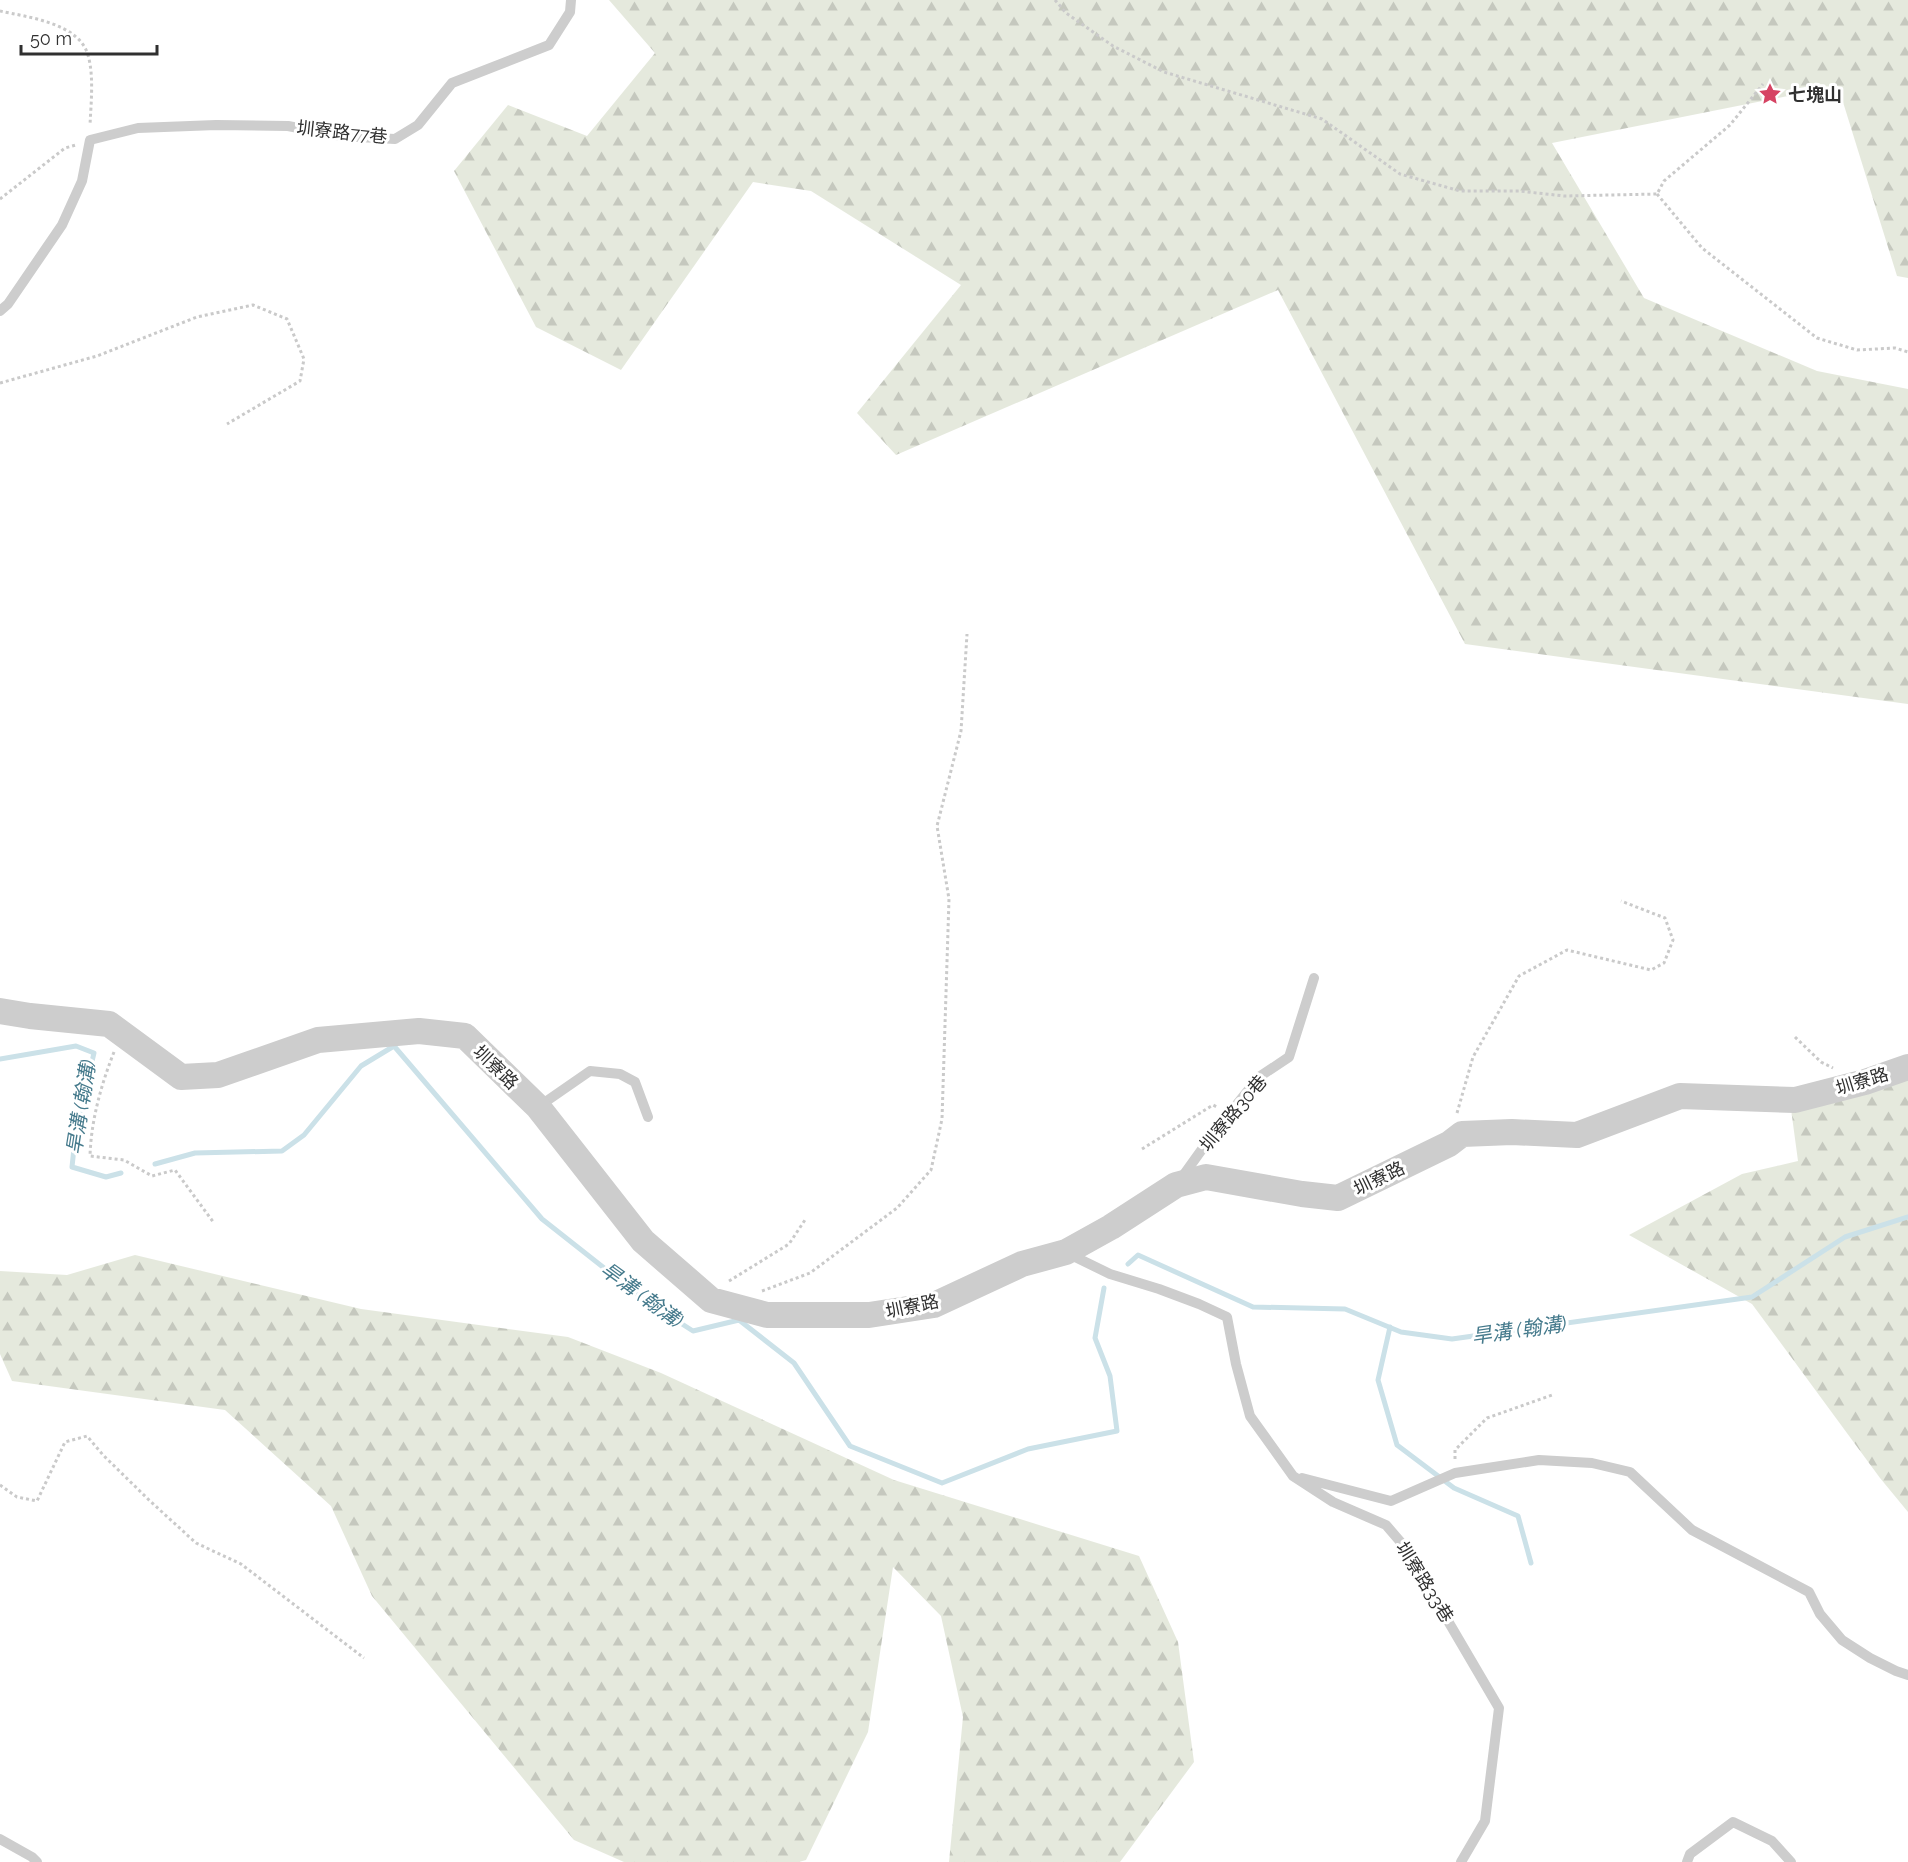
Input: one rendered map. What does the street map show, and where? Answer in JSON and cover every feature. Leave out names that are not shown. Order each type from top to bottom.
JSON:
[{"type":"street","name":"圳寮路","points":[[0,1011],[109,1024],[181,1077],[218,1075],[318,1040],[419,1031],[465,1036],[538,1107],[643,1241],[711,1300],[767,1315],[868,1315],[934,1305],[1022,1264],[1066,1252],[1111,1227],[1176,1185],[1206,1177],[1338,1198],[1449,1144],[1462,1134],[1512,1132],[1577,1135],[1680,1096],[1796,1100],[1865,1083],[1908,1067]]},
{"type":"lane","name":"圳寮路77巷","points":[[90,140],[138,128],[216,125],[288,126],[340,136],[395,139],[418,125],[452,83],[549,45],[570,12],[571,0]]},
{"type":"lane","points":[[0,311],[8,304],[62,225],[82,182],[90,140]]},
{"type":"lane","name":"圳寮路30巷","points":[[1176,1185],[1259,1077],[1289,1057],[1314,978]]},
{"type":"lane","points":[[538,1107],[590,1071],[620,1074],[634,1082],[648,1117]]},
{"type":"lane","name":"圳寮路33巷","points":[[1066,1252],[1110,1274],[1189,1300],[1227,1317],[1236,1364],[1250,1416],[1293,1476],[1333,1502],[1386,1525],[1404,1546],[1499,1708],[1485,1821],[1461,1862]]},
{"type":"lane","points":[[1293,1476],[1391,1501],[1455,1473],[1539,1460],[1592,1463],[1630,1472],[1692,1530],[1809,1592],[1820,1614],[1842,1640],[1870,1658],[1908,1675]]},
{"type":"lane","points":[[1687,1862],[1690,1854],[1733,1822],[1772,1841],[1791,1862]]},
{"type":"lane","points":[[0,1839],[37,1862]]},
{"type":"path","points":[[1055,0],[1066,13],[1113,46],[1164,72],[1322,119],[1400,174],[1460,191],[1519,191],[1564,196],[1657,194]]},
{"type":"path","points":[[0,11],[48,21],[80,39],[88,54],[91,78],[90,140],[65,148],[0,199]]},
{"type":"path","points":[[1657,194],[1664,181],[1730,125],[1763,84]]},
{"type":"path","points":[[1657,194],[1702,248],[1817,338],[1857,350],[1895,348],[1908,352]]},
{"type":"path","points":[[0,383],[97,356],[197,316],[253,305],[287,319],[304,358],[300,381],[227,424]]},
{"type":"path","points":[[758,1293],[810,1273],[897,1208],[931,1170],[942,1119],[949,910],[937,826],[962,731],[967,634]]},
{"type":"path","points":[[1449,1144],[1473,1057],[1519,976],[1567,950],[1651,970],[1664,963],[1673,940],[1665,918],[1621,901]]},
{"type":"path","points":[[121,1032],[107,1071],[93,1123],[90,1156],[124,1160],[152,1176],[176,1170],[214,1223]]},
{"type":"path","points":[[1795,1037],[1821,1062],[1865,1083]]},
{"type":"path","points":[[1142,1149],[1213,1105],[1228,1115]]},
{"type":"path","points":[[711,1300],[727,1282],[789,1244],[805,1220]]},
{"type":"path","points":[[1455,1473],[1455,1450],[1487,1418],[1552,1395]]},
{"type":"path","points":[[0,1485],[17,1497],[37,1502],[65,1442],[87,1436],[103,1455],[196,1543],[241,1564],[364,1658]]},
{"type":"green space","points":[[609,0],[1908,0],[1908,278],[1897,276],[1838,86],[1552,143],[1644,298],[1817,371],[1908,389],[1908,704],[1465,644],[1278,290],[896,455],[857,413],[961,285],[811,191],[753,182],[621,370],[536,327],[454,171],[508,105],[587,136],[655,53]]},
{"type":"green space","points":[[1908,1078],[1908,1512],[1880,1478],[1752,1304],[1629,1235],[1742,1174],[1798,1161],[1791,1109]]},
{"type":"green space","points":[[135,1255],[361,1309],[568,1337],[661,1373],[894,1480],[1139,1556],[1178,1642],[1194,1762],[1120,1862],[949,1862],[963,1717],[941,1616],[893,1567],[868,1732],[806,1860],[799,1862],[624,1862],[574,1840],[372,1596],[331,1506],[225,1410],[12,1381],[0,1354],[0,1271],[67,1275]]},
{"type":"waterway","name":"旱溝 (翰溝)","points":[[0,1059],[76,1046],[94,1053],[76,1129],[72,1167],[106,1177],[121,1173]]},
{"type":"waterway","name":"旱溝 (翰溝)","points":[[155,1164],[195,1153],[282,1151],[304,1135],[361,1066],[394,1046],[542,1219],[646,1301],[693,1331],[739,1320],[794,1363],[850,1446],[942,1483],[1028,1449],[1117,1431],[1110,1376],[1095,1338],[1104,1288]]},
{"type":"waterway","name":"旱溝 (翰溝)","points":[[1128,1264],[1138,1255],[1253,1307],[1345,1309],[1401,1332],[1452,1339],[1752,1297],[1845,1237],[1908,1217]]},
{"type":"waterway","points":[[1390,1327],[1378,1380],[1397,1445],[1454,1488],[1518,1516],[1531,1563]]},
{"type":"place","name":"七塊山","points":[[1770,94]]}]
